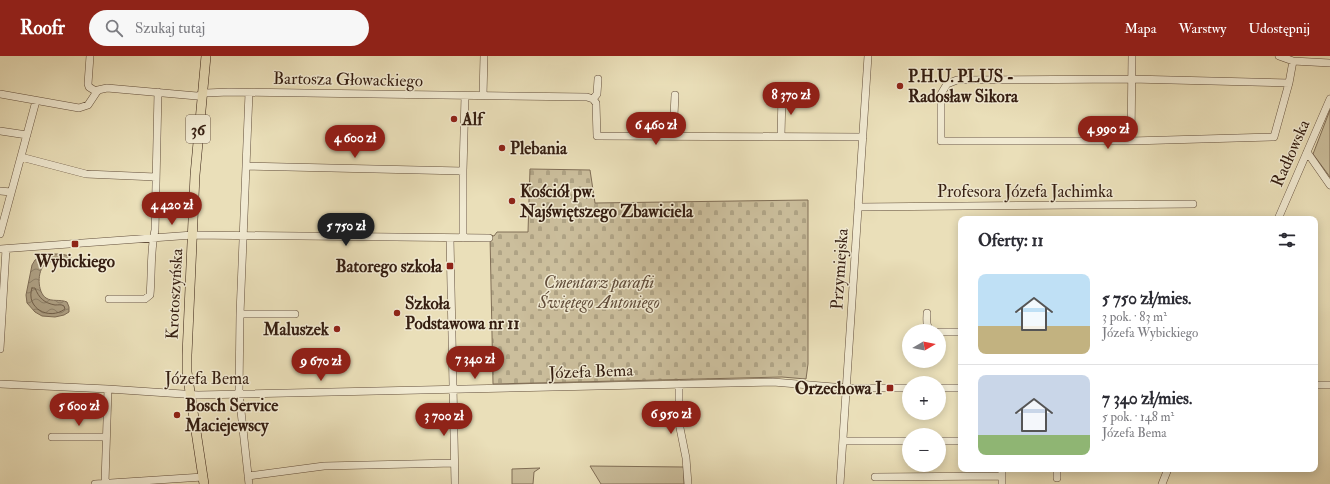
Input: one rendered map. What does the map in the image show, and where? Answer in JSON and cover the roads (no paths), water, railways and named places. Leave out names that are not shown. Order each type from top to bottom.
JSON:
[{"type":"main road","name":"Krotoszyńska","points":[[203,480],[187,372],[187,355],[195,175],[206,56]]},
{"type":"street","points":[[0,94],[80,108],[88,105],[96,92],[89,87],[88,84],[90,56]]},
{"type":"street","points":[[483,96],[484,56]]},
{"type":"street","name":"Przymiejska","points":[[840,484],[868,56]]},
{"type":"street","points":[[1131,141],[1132,56]]},
{"type":"street","points":[[1279,56],[1293,61],[1330,63]]},
{"type":"street","points":[[1288,83],[1131,79],[957,80],[947,84],[941,94],[941,141],[1131,141],[1274,136],[1288,83],[1293,61]]},
{"type":"street","points":[[598,79],[597,94],[593,99],[596,103],[597,136],[863,137]]},
{"type":"street","name":"Bartosza Głowackiego","points":[[96,92],[100,89],[107,88],[198,96],[202,94],[249,93],[593,99]]},
{"type":"street","points":[[108,299],[145,299],[150,295],[153,237],[155,230],[158,92]]},
{"type":"street","points":[[249,93],[240,314],[239,394],[249,480],[324,466],[454,463]]},
{"type":"street","points":[[673,136],[675,95]]},
{"type":"street","points":[[782,95],[782,136]]},
{"type":"street","points":[[463,238],[465,96]]},
{"type":"street","name":"Radłowska","points":[[1279,216],[1330,99]]},
{"type":"street","points":[[0,234],[36,101]]},
{"type":"street","points":[[0,131],[27,135]]},
{"type":"street","points":[[1307,152],[1330,185]]},
{"type":"street","points":[[21,157],[86,174],[156,177]]},
{"type":"street","points":[[246,166],[463,171]]},
{"type":"street","points":[[0,191],[11,192]]},
{"type":"street","name":"Profesora Józefa Jachimka","points":[[858,207],[1193,204]]},
{"type":"street","points":[[0,349],[3,249],[193,235],[489,238]]},
{"type":"street","points":[[450,238],[455,484]]},
{"type":"street","points":[[927,313],[927,324]]},
{"type":"street","points":[[240,314],[295,314]]},
{"type":"street","points":[[946,332],[958,332]]},
{"type":"street","name":"Józefa Bema","points":[[0,384],[108,388],[191,395],[779,382],[846,388],[902,388]]},
{"type":"street","points":[[679,384],[679,423],[686,458],[688,484]]},
{"type":"street","points":[[1318,385],[1330,385]]},
{"type":"street","points":[[105,483],[108,388]]},
{"type":"street","points":[[946,388],[958,388]]},
{"type":"street","points":[[52,437],[106,437]]},
{"type":"street","points":[[844,441],[902,441]]},
{"type":"street","points":[[946,441],[958,441]]},
{"type":"street","points":[[1057,472],[1057,478]]},
{"type":"street","points":[[1162,484],[1167,472]]},
{"type":"street","points":[[874,476],[1002,476]]},
{"type":"street","points":[[95,484],[203,480]]},
{"type":"water","points":[[49,254],[70,256],[73,261],[70,268],[61,261],[48,262],[42,267],[39,276],[43,295],[48,299],[67,302],[69,307],[69,312],[55,317],[42,316],[35,312],[27,303],[26,295],[32,265],[35,260]]},
{"type":"place","name":"P.H.U. PLUS - Radosław Sikora","points":[[900,86]]},
{"type":"place","name":"Alf","points":[[454,119]]},
{"type":"place","name":"Plebania","points":[[502,148]]},
{"type":"place","name":"Kościół pw. Najświętszego Zbawiciela","points":[[512,201]]},
{"type":"place","name":"Wybickiego","points":[[75,244]]},
{"type":"place","name":"Batorego szkoła","points":[[450,266]]},
{"type":"place","name":"Szkoła Podstawowa nr 11","points":[[397,313]]},
{"type":"place","name":"Maluszek","points":[[337,329]]},
{"type":"place","name":"Orzechowa I","points":[[890,388]]},
{"type":"place","name":"Bosch Service Maciejewscy","points":[[177,415]]},
{"type":"park label","name":"Cmentarz parafii Świętego Antoniego","points":[[599,292]]}]
